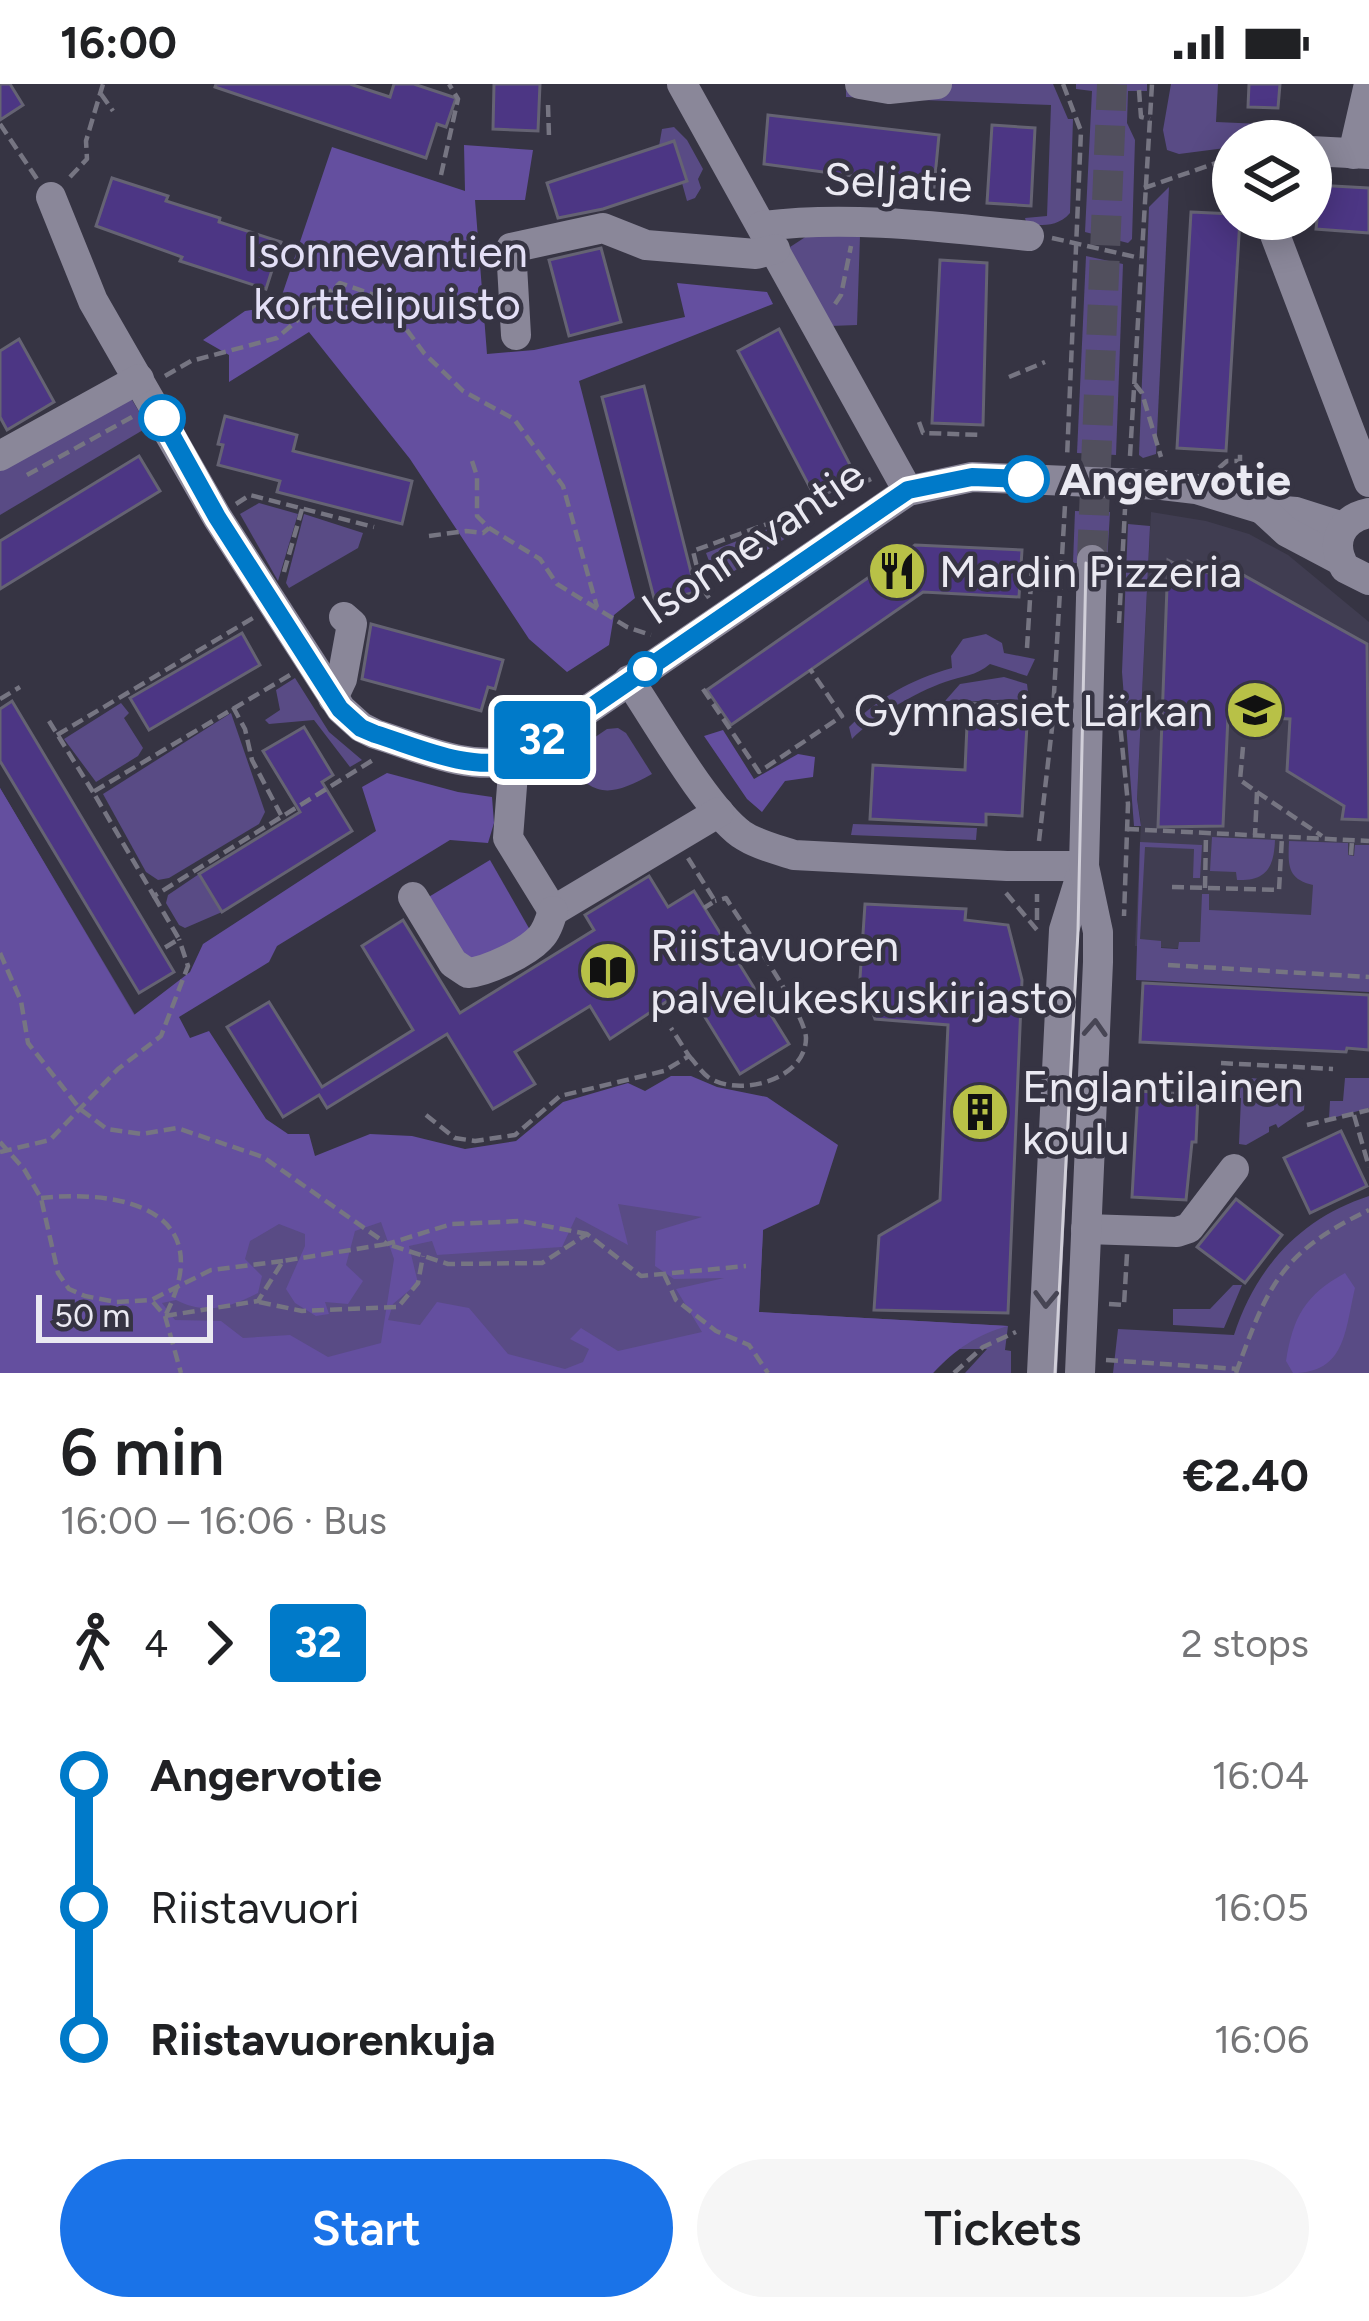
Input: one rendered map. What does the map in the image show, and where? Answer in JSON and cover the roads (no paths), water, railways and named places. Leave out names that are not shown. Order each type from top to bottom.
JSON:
[{"type":"street","points":[[682,84],[908,490]]},
{"type":"street","points":[[860,84],[889,89],[937,84]]},
{"type":"street","points":[[1361,154],[1369,84]]},
{"type":"street","points":[[51,197],[93,301],[268,609],[333,698],[350,718],[375,734],[471,764],[490,765],[522,754],[508,838],[554,911]]},
{"type":"street","name":"Seljatie","points":[[516,335],[509,234],[603,228],[646,245],[756,254],[768,237],[804,221],[1029,236]]},
{"type":"street","points":[[1277,240],[1369,482]]},
{"type":"street","points":[[12,466],[142,384]]},
{"type":"street","name":"Isonnevantie","points":[[522,754],[908,490],[972,477],[1129,483],[1196,489],[1262,509],[1356,520]]},
{"type":"street","name":"Isonnevantie","points":[[1262,509],[1287,532],[1360,577]]},
{"type":"street","points":[[1356,520],[1337,549],[1360,577]]},
{"type":"street","points":[[1080,1373],[1098,955],[1084,866],[1092,560]]},
{"type":"street","points":[[333,698],[352,637],[352,624],[344,617]]},
{"type":"street","points":[[629,680],[719,812],[750,839],[794,854],[1084,866]]},
{"type":"street","points":[[412,897],[459,969],[479,972],[543,936],[554,911],[719,812]]},
{"type":"street","points":[[1042,1373],[1064,930],[1084,866]]},
{"type":"street","points":[[1086,1229],[1177,1232],[1189,1228],[1234,1169]]},
{"type":"tunnel","points":[[1092,560],[1112,84]]},
{"type":"tram line","points":[[1055,1373],[1078,931],[1086,563]]},
{"type":"place","name":"Angervotie","points":[[1026,479]]},
{"type":"place","name":"Mardin Pizzeria","points":[[897,571]]},
{"type":"place","name":"Gymnasiet Lärkan","points":[[1255,710]]},
{"type":"place","name":"Riistavuoren palvelukeskuskirjasto","points":[[608,971]]},
{"type":"place","name":"Englantilainen koulu","points":[[980,1112]]},
{"type":"park label","name":"Isonnevantien korttelipuisto","points":[[387,277]]}]
